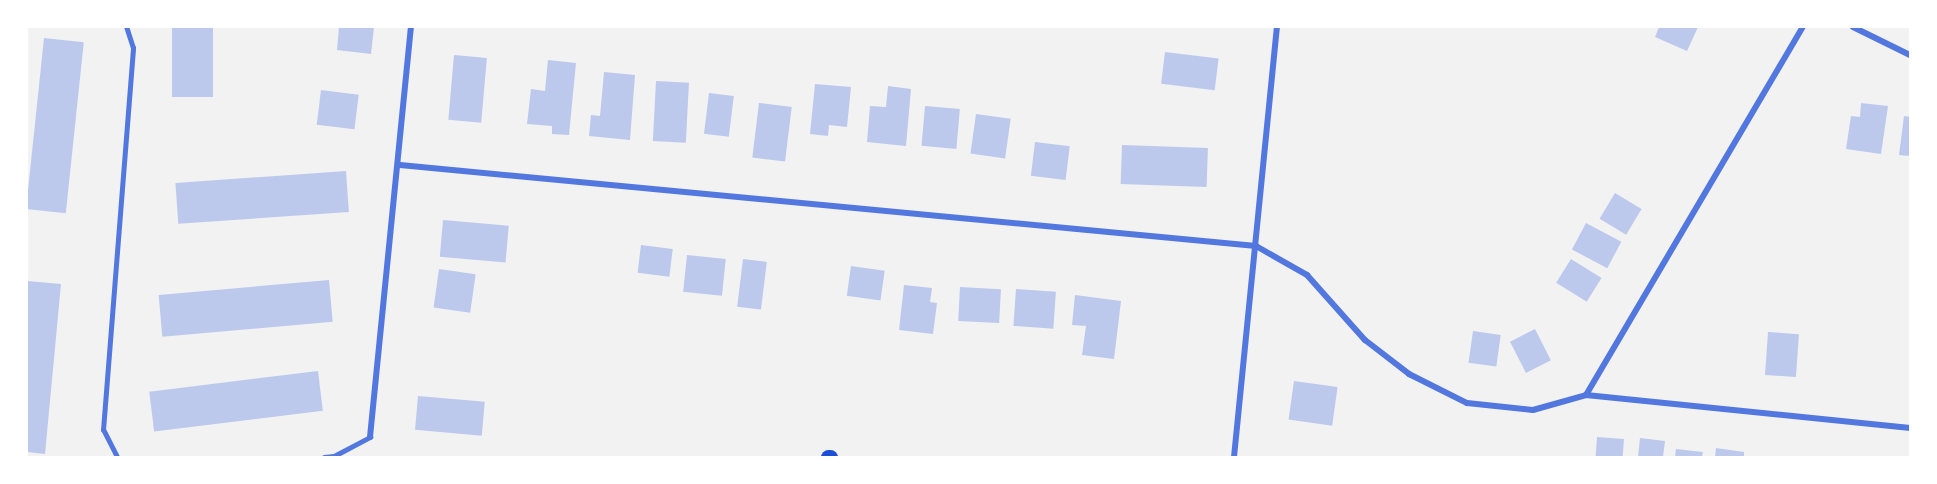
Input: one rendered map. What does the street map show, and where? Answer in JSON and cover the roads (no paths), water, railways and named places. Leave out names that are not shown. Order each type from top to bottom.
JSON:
[{"type":"street","points":[[370,437],[400,165],[411,27]]},
{"type":"street","points":[[1234,457],[1277,27]]},
{"type":"street","points":[[1586,395],[1803,27]]},
{"type":"street","points":[[1853,27],[1910,55]]},
{"type":"street","points":[[400,165],[1256,246],[1307,275],[1365,340],[1437,391],[1467,403],[1500,409],[1533,410],[1586,395],[1910,428]]},
{"type":"lane","points":[[117,457],[103,430],[133,48],[126,27]]},
{"type":"lane","points":[[324,457],[370,437]]}]
